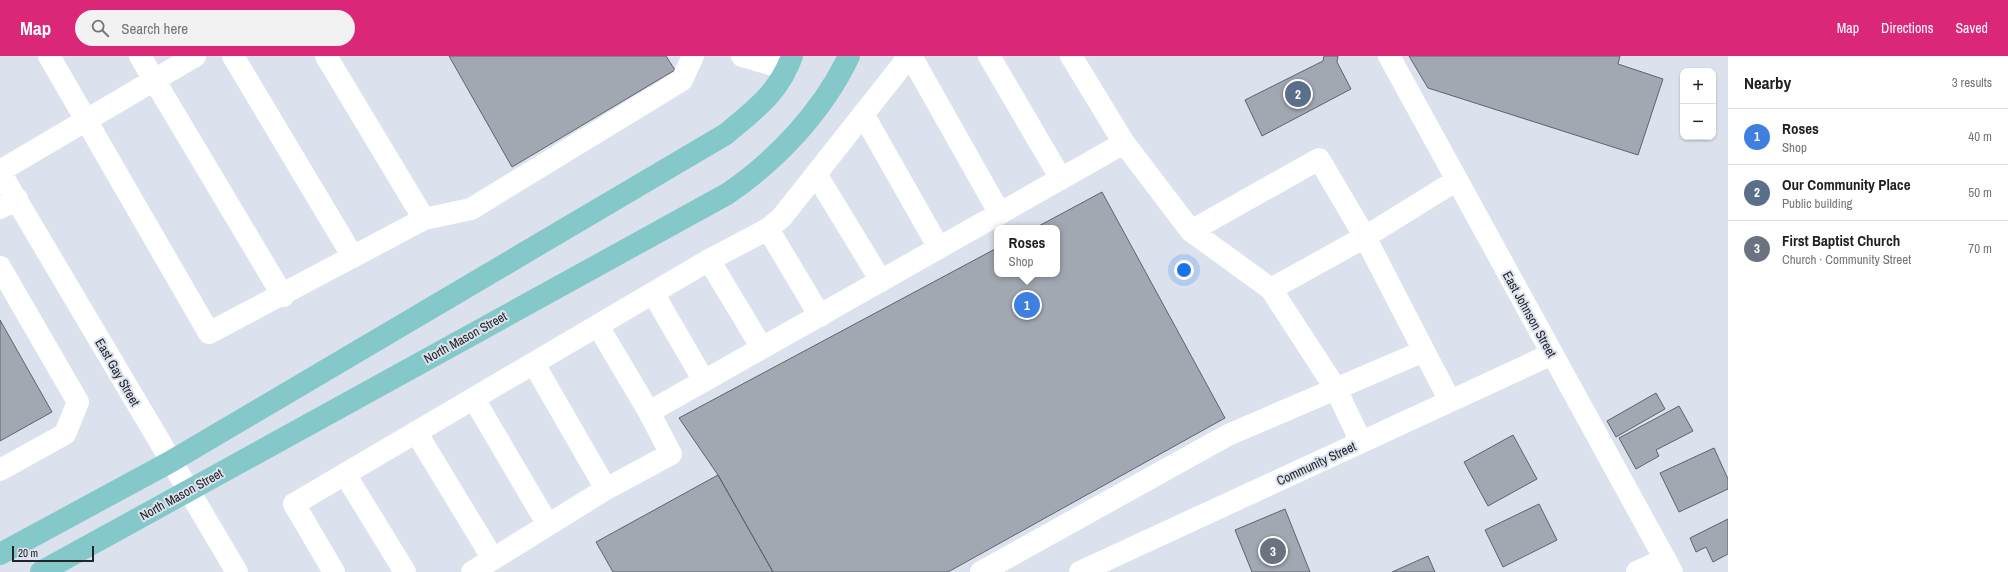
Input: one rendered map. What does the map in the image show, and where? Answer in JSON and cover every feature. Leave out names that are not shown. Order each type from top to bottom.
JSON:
[{"type":"main road","name":"North Mason Street","points":[[43,572],[187,490],[727,194],[748,180],[804,126],[849,56]]},
{"type":"main road","points":[[0,554],[170,462],[726,134],[768,98],[790,63]]},
{"type":"street","points":[[49,56],[209,333],[283,296],[424,219],[471,209],[478,205],[682,80],[693,56]]},
{"type":"street","points":[[140,56],[283,296]]},
{"type":"street","points":[[0,171],[195,56]]},
{"type":"street","points":[[233,56],[353,257]]},
{"type":"street","points":[[326,56],[424,219]]},
{"type":"street","points":[[742,56],[790,63]]},
{"type":"street","points":[[334,572],[294,504],[653,293],[768,229],[782,217],[903,64],[906,56]]},
{"type":"street","points":[[911,56],[1000,214]]},
{"type":"street","points":[[989,56],[1061,179]]},
{"type":"street","points":[[1071,56],[1124,143],[1191,231],[1271,289],[1336,389],[1361,442]]},
{"type":"street","name":"East Johnson Street","points":[[1389,56],[1668,566]]},
{"type":"street","points":[[864,114],[939,248]]},
{"type":"street","points":[[649,412],[1124,143]]},
{"type":"street","points":[[1191,231],[1319,159],[1365,237],[1450,401]]},
{"type":"street","name":"East Gay Street","points":[[0,171],[9,204],[237,572]]},
{"type":"street","points":[[816,174],[881,281]]},
{"type":"street","points":[[1271,289],[1365,237],[1457,180]]},
{"type":"street","points":[[768,229],[820,316]]},
{"type":"street","points":[[710,260],[762,348]]},
{"type":"street","points":[[0,267],[78,402],[65,434],[0,470]]},
{"type":"street","points":[[653,293],[704,381]]},
{"type":"street","points":[[472,572],[606,489],[671,454],[649,412],[598,326]]},
{"type":"street","points":[[980,572],[1228,434],[1424,351]]},
{"type":"street","name":"Community Street","points":[[1080,572],[1552,354]]},
{"type":"street","points":[[534,364],[606,489]]},
{"type":"street","points":[[474,399],[548,525]]},
{"type":"street","points":[[416,432],[492,559]]},
{"type":"street","points":[[345,474],[405,572]]},
{"type":"street","points":[[1637,572],[1668,566]]},
{"type":"building","points":[[449,56],[666,56],[675,70],[512,167]]},
{"type":"building","points":[[1324,56],[1338,56],[1337,62],[1351,89],[1262,136],[1245,100],[1323,61]]},
{"type":"building","points":[[1409,56],[1620,56],[1618,64],[1663,79],[1638,155],[1428,88]]},
{"type":"building","points":[[1102,192],[1225,418],[948,572],[773,572],[718,475],[679,418],[994,250],[994,277],[1060,277],[1060,225],[1041,225]]},
{"type":"building","points":[[0,320],[52,412],[0,441]]},
{"type":"building","points":[[1656,393],[1665,409],[1616,437],[1607,421]]},
{"type":"building","points":[[1679,406],[1693,431],[1656,450],[1659,456],[1636,469],[1619,438]]},
{"type":"building","points":[[1513,435],[1537,479],[1488,506],[1464,462]]},
{"type":"building","points":[[1714,448],[1728,479],[1728,489],[1679,512],[1660,473]]},
{"type":"building","points":[[718,475],[773,572],[613,572],[596,542]]},
{"type":"building","points":[[1539,504],[1557,540],[1503,567],[1485,530]]},
{"type":"building","points":[[1285,509],[1310,572],[1252,572],[1235,530]]},
{"type":"building","points":[[1728,519],[1728,554],[1713,562],[1706,547],[1696,552],[1690,538]]},
{"type":"building","points":[[1428,556],[1435,572],[1392,572]]},
{"type":"place","name":"Our Community Place","points":[[1298,94]]},
{"type":"place","name":"Roses","points":[[1027,305]]},
{"type":"place","name":"First Baptist Church","points":[[1273,551]]}]
